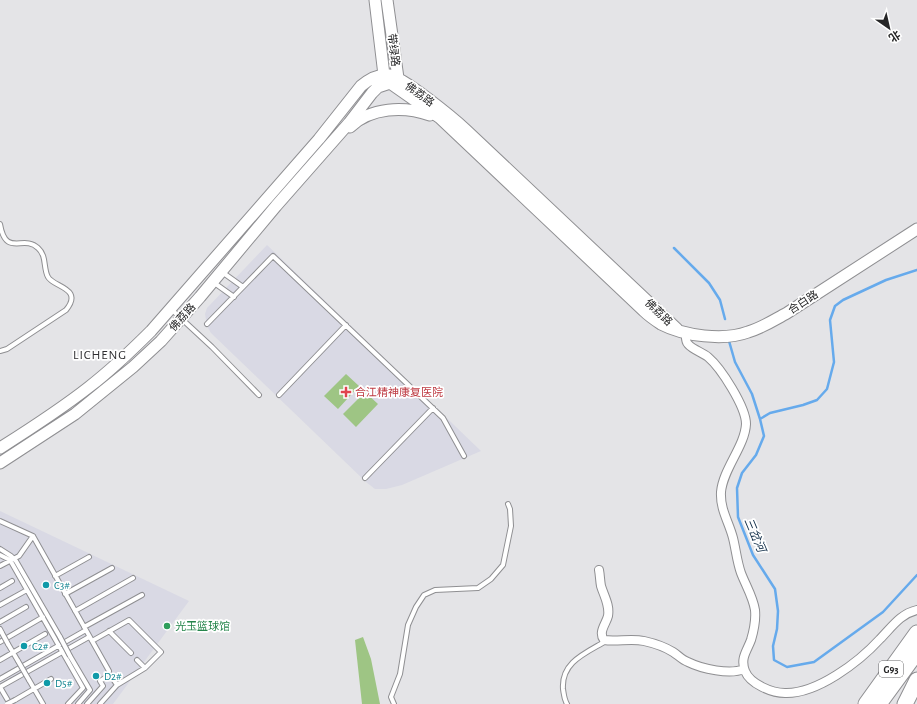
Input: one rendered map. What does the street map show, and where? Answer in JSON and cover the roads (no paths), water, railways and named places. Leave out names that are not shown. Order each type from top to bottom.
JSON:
[{"type":"highway","name":"G93","points":[[866,704],[917,633]]},
{"type":"highway","name":"G93","points":[[879,704],[917,652]]},
{"type":"highway","points":[[905,704],[917,680]]},
{"type":"main road","name":"带绿路","points":[[375,0],[391,79]]},
{"type":"main road","name":"带绿路","points":[[387,0],[391,79]]},
{"type":"main road","name":"佛荔路","points":[[0,448],[55,412],[89,387],[124,358],[171,309],[319,139],[361,86],[374,77],[391,79],[439,108],[466,130],[681,331]]},
{"type":"main road","name":"佛荔路","points":[[391,79],[449,126],[644,311],[662,324],[681,331]]},
{"type":"main road","name":"佛荔路","points":[[0,463],[75,414],[133,367],[161,341],[276,206],[327,149],[372,93],[378,87],[391,79]]},
{"type":"main road","points":[[327,149],[353,124],[366,116],[381,111],[396,109],[422,112],[449,126]]},
{"type":"main road","name":"合白路","points":[[681,331],[705,336],[731,336],[748,332],[768,324],[917,230]]},
{"type":"street","points":[[681,331],[688,344],[713,361],[725,378],[742,407],[746,424],[743,436],[723,483],[721,494],[723,509],[733,536],[741,572],[752,597],[755,610],[755,626],[750,641],[743,654],[744,669],[749,678],[756,684],[784,693],[796,693],[808,690],[821,684],[864,655],[881,639],[894,622],[902,616],[917,610]]},
{"type":"street","points":[[599,570],[601,586],[606,598],[608,614],[603,628],[602,637],[604,640],[642,641],[652,643],[672,651],[686,662],[693,665],[727,673],[738,672],[744,669]]},
{"type":"lane","points":[[0,224],[3,235],[8,241],[14,244],[30,244],[40,250],[44,257],[48,277],[52,282],[62,285],[67,289],[70,299],[70,303],[66,310],[7,349],[0,351]]},
{"type":"lane","points":[[207,324],[274,256],[443,418],[464,456]]},
{"type":"lane","points":[[221,271],[243,287]]},
{"type":"lane","points":[[213,281],[234,297]]},
{"type":"lane","points":[[171,309],[212,347],[259,395]]},
{"type":"lane","points":[[279,395],[346,325]]},
{"type":"lane","points":[[365,478],[433,408]]},
{"type":"lane","points":[[394,704],[391,697],[400,674],[408,625],[416,607],[424,595],[436,590],[478,588],[491,579],[503,565],[511,526],[510,509],[508,504]]},
{"type":"lane","points":[[0,521],[33,536],[109,671]]},
{"type":"lane","points":[[0,566],[19,556],[33,536]]},
{"type":"lane","points":[[0,549],[16,561],[90,690],[78,704]]},
{"type":"lane","points":[[0,555],[10,560],[82,688],[68,704]]},
{"type":"lane","points":[[55,576],[89,557]]},
{"type":"lane","points":[[65,594],[112,568]]},
{"type":"lane","points":[[74,611],[133,578]]},
{"type":"lane","points":[[0,588],[12,581]]},
{"type":"lane","points":[[0,605],[27,590]]},
{"type":"lane","points":[[0,679],[142,595]]},
{"type":"lane","points":[[0,622],[26,607]]},
{"type":"lane","points":[[0,642],[43,617]]},
{"type":"lane","points":[[51,679],[9,704],[0,687],[62,652],[109,631],[129,620],[146,640],[161,652],[145,668],[117,685],[100,704]]},
{"type":"lane","points":[[1,631],[43,704]]},
{"type":"lane","points":[[109,631],[131,653]]},
{"type":"lane","points":[[0,660],[45,634]]},
{"type":"lane","points":[[567,704],[564,699],[563,682],[565,672],[573,661],[608,640]]},
{"type":"lane","points":[[137,660],[145,668]]},
{"type":"lane","points":[[106,666],[111,663]]},
{"type":"lane","points":[[87,704],[103,686],[100,681],[105,678]]},
{"type":"lane","points":[[113,679],[117,685]]},
{"type":"lane","points":[[88,688],[93,685]]},
{"type":"waterway","points":[[674,248],[709,283],[720,300],[725,319]]},
{"type":"waterway","name":"三岔河","points":[[917,270],[886,280],[843,300],[835,306],[830,320],[834,362],[827,389],[817,400],[770,413],[760,419],[764,436],[756,455],[742,473],[737,488],[738,517],[753,555],[775,589],[778,611],[777,629],[773,646],[774,660],[787,667],[814,662],[883,612],[917,575]]},
{"type":"waterway","points":[[729,341],[735,362],[752,394],[760,419]]},
{"type":"place","name":"合江精神康复医院","points":[[346,392]]},
{"type":"place","name":"C3#","points":[[46,585]]},
{"type":"place","name":"光玉篮球馆","points":[[167,626]]},
{"type":"place","name":"C2#","points":[[24,646]]},
{"type":"place","name":"D2#","points":[[96,676]]},
{"type":"place","name":"D5#","points":[[47,683]]},
{"type":"district","name":"LICHENG","points":[[100,354]]}]
